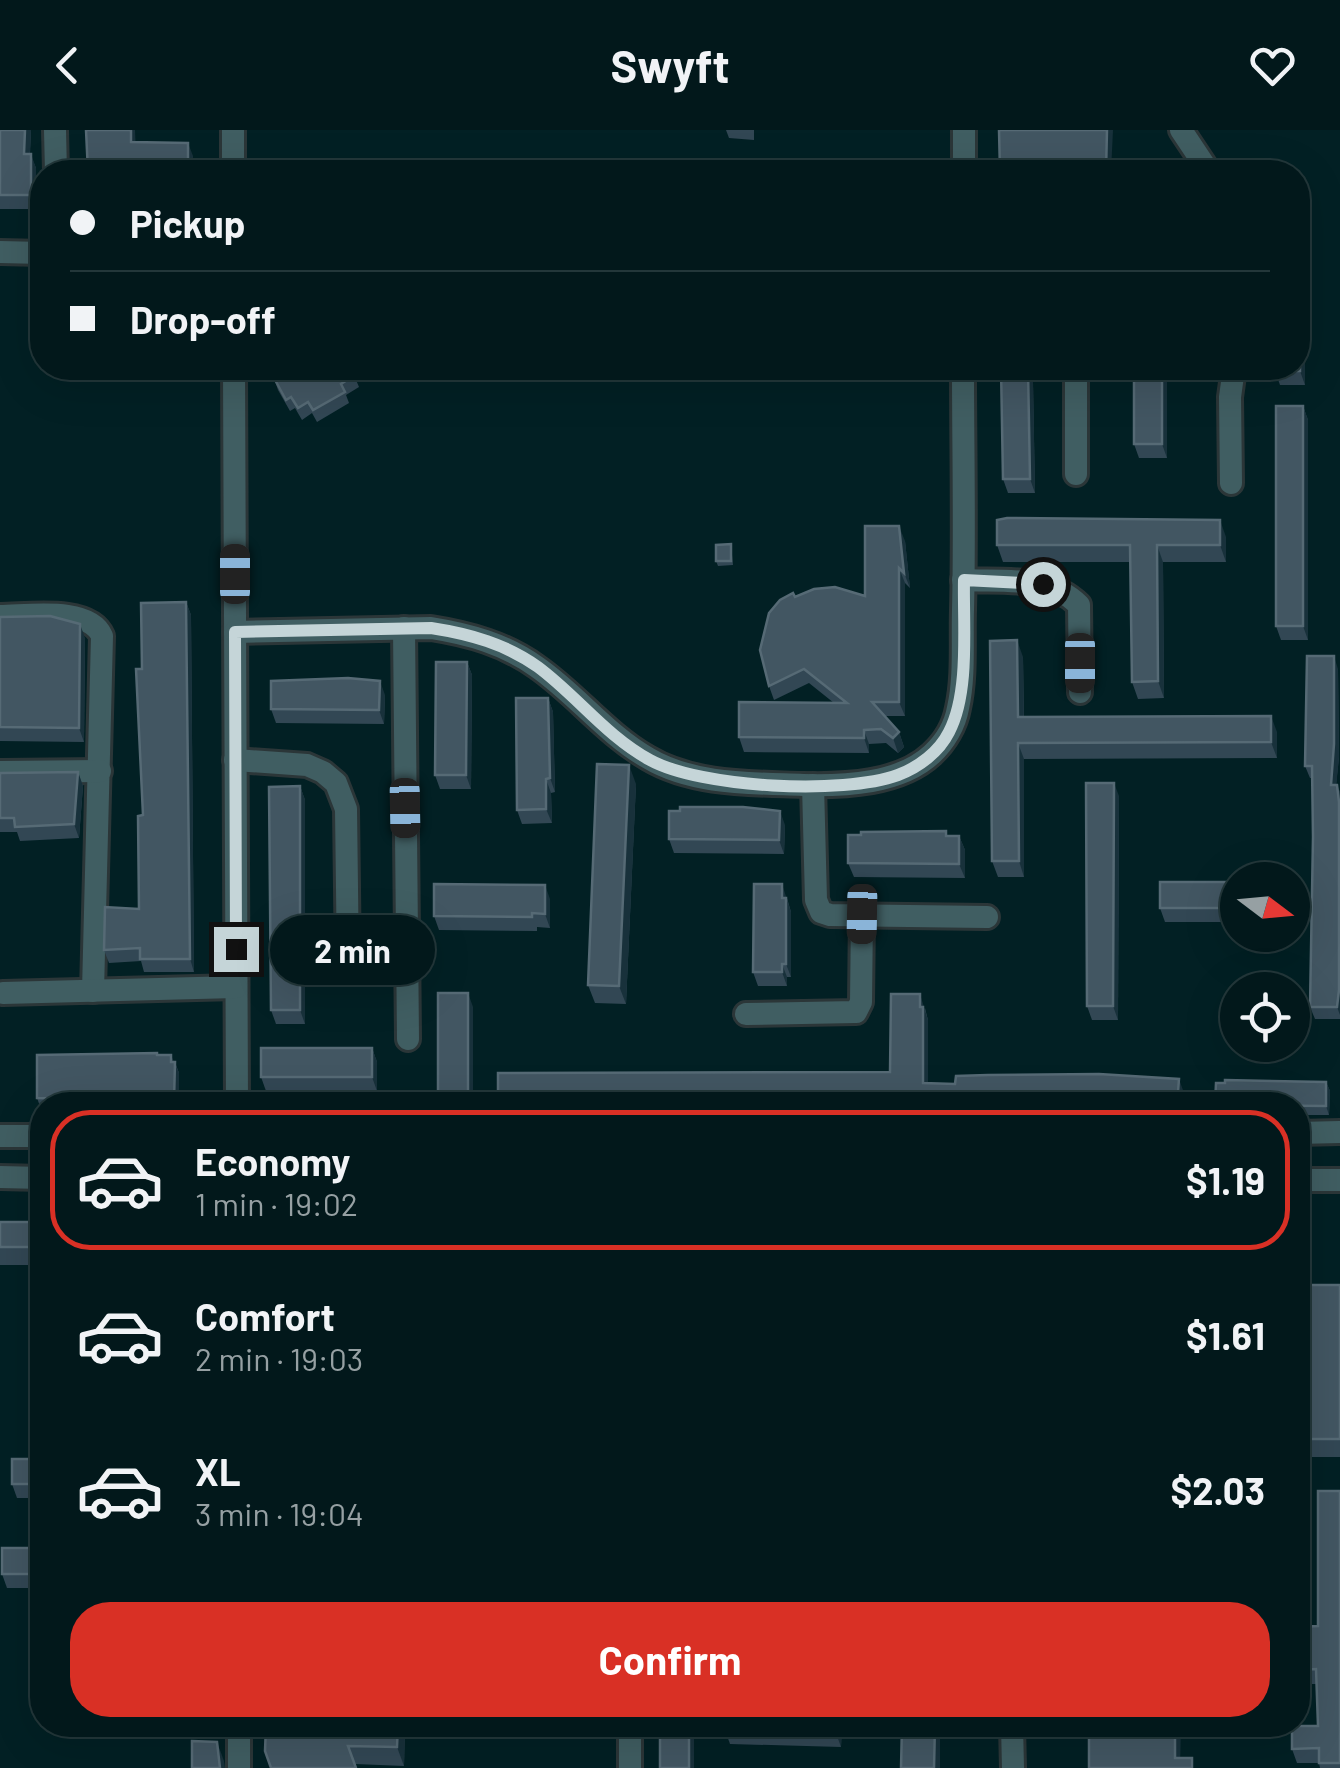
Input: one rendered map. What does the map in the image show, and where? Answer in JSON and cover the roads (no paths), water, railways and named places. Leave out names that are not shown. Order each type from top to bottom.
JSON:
[{"type":"street","points":[[55,130],[56,160]]},
{"type":"street","points":[[233,130],[233,160]]},
{"type":"street","points":[[964,130],[964,160]]},
{"type":"street","points":[[1182,130],[1201,160]]},
{"type":"street","points":[[0,252],[30,252]]},
{"type":"street","points":[[234,380],[236,1092]]},
{"type":"street","points":[[235,632],[404,628],[460,632],[514,652],[538,667],[619,740],[673,770],[757,784],[813,785],[894,776],[924,760],[948,734],[957,713],[964,580],[963,380]]},
{"type":"street","points":[[1076,380],[1076,474]]},
{"type":"street","points":[[1231,483],[1232,380]]},
{"type":"street","points":[[964,580],[1043,584],[1073,599],[1079,605],[1080,692]]},
{"type":"street","points":[[0,616],[80,616],[99,628],[104,652],[93,990]]},
{"type":"street","points":[[404,628],[408,1039]]},
{"type":"street","points":[[235,760],[307,765],[336,782],[346,809],[348,967]]},
{"type":"street","points":[[0,772],[100,771]]},
{"type":"street","points":[[813,785],[816,904],[825,914],[988,917]]},
{"type":"street","points":[[746,1014],[856,1012],[862,1002],[862,914]]},
{"type":"street","points":[[3,993],[236,987]]},
{"type":"street","points":[[1310,1133],[1340,1132]]},
{"type":"street","points":[[0,1136],[30,1136]]},
{"type":"street","points":[[0,1177],[30,1178]]},
{"type":"street","points":[[1310,1180],[1340,1180]]},
{"type":"street","points":[[239,1737],[239,1768]]},
{"type":"street","points":[[630,1737],[630,1768]]},
{"type":"street","points":[[1012,1737],[1013,1768]]}]
